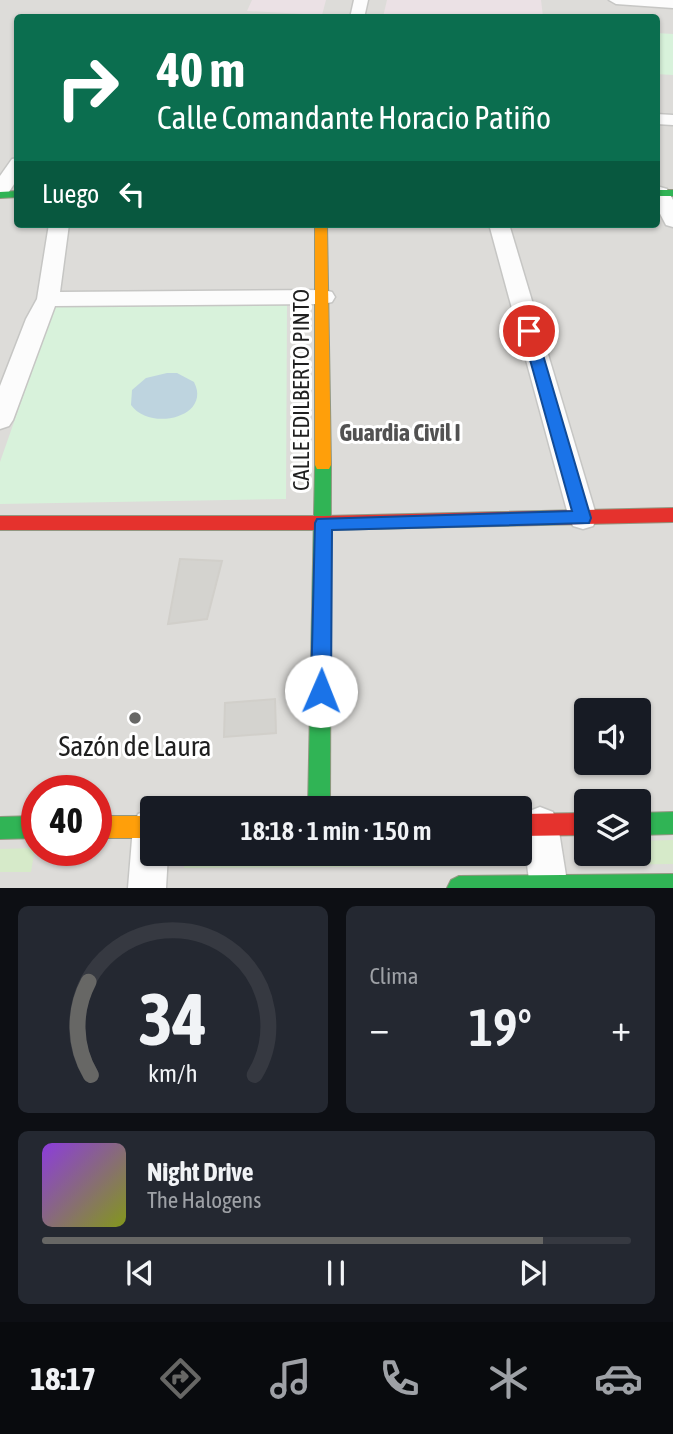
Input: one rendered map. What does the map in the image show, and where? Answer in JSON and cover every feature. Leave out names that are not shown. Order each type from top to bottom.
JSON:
[{"type":"street","points":[[616,0],[673,4]]},
{"type":"street","points":[[0,193],[14,170]]},
{"type":"street","points":[[663,193],[673,221]]},
{"type":"street","points":[[0,420],[37,319],[48,299],[58,228]]},
{"type":"street","name":"CALLE EDILBERTO PINTO","points":[[319,796],[324,523],[324,297],[321,228]]},
{"type":"street","points":[[500,228],[583,518]]},
{"type":"street","points":[[48,299],[324,297]]},
{"type":"street","points":[[0,523],[324,523],[673,515]]},
{"type":"street","points":[[651,824],[673,823]]},
{"type":"street","points":[[532,825],[574,824]]},
{"type":"street","points":[[0,828],[21,827]]},
{"type":"street","points":[[112,827],[140,827]]},
{"type":"street","points":[[532,832],[549,887]]},
{"type":"street","points":[[147,888],[148,866]]},
{"type":"street","points":[[458,888],[673,886]]},
{"type":"shaded area","points":[[0,0],[673,0],[673,888],[0,888]]},
{"type":"shaded area","points":[[252,0],[326,0],[322,14],[247,11]]},
{"type":"shaded area","points":[[387,0],[541,0],[543,14],[384,14]]},
{"type":"green space","points":[[660,33],[673,34],[673,75],[660,74]]},
{"type":"green space","points":[[287,304],[286,499],[0,504],[0,462],[55,305]]},
{"type":"green space","points":[[673,840],[673,864],[651,864],[651,841]]},
{"type":"green space","points":[[21,848],[21,866],[32,866],[31,872],[0,872],[0,849]]},
{"type":"green space","points":[[184,866],[507,866],[184,868]]},
{"type":"water","points":[[177,373],[194,382],[197,394],[194,404],[187,412],[164,419],[151,418],[140,413],[131,405],[132,390],[146,378]]},
{"type":"building","points":[[180,559],[222,561],[207,619],[168,624]]},
{"type":"building","points":[[275,699],[276,733],[224,737],[225,703]]},
{"type":"traffic: fast","points":[[660,193],[673,193]]},
{"type":"traffic: fast","points":[[0,195],[14,194]]},
{"type":"traffic: fast","points":[[319,796],[323,465]]},
{"type":"traffic: fast","points":[[651,824],[673,823]]},
{"type":"traffic: fast","points":[[0,828],[21,827]]},
{"type":"traffic: fast","points":[[459,888],[673,886]]},
{"type":"traffic: slow","points":[[321,228],[323,465]]},
{"type":"traffic: slow","points":[[112,827],[140,827]]},
{"type":"traffic: jam","points":[[0,523],[324,523],[673,515]]},
{"type":"traffic: jam","points":[[532,825],[574,824]]},
{"type":"place","name":"Sazón de Laura","points":[[135,718]]},
{"type":"district","name":"Guardia Civil I","points":[[400,432]]},
{"type":"route","points":[[321,691],[324,523],[583,518],[529,331]]}]
